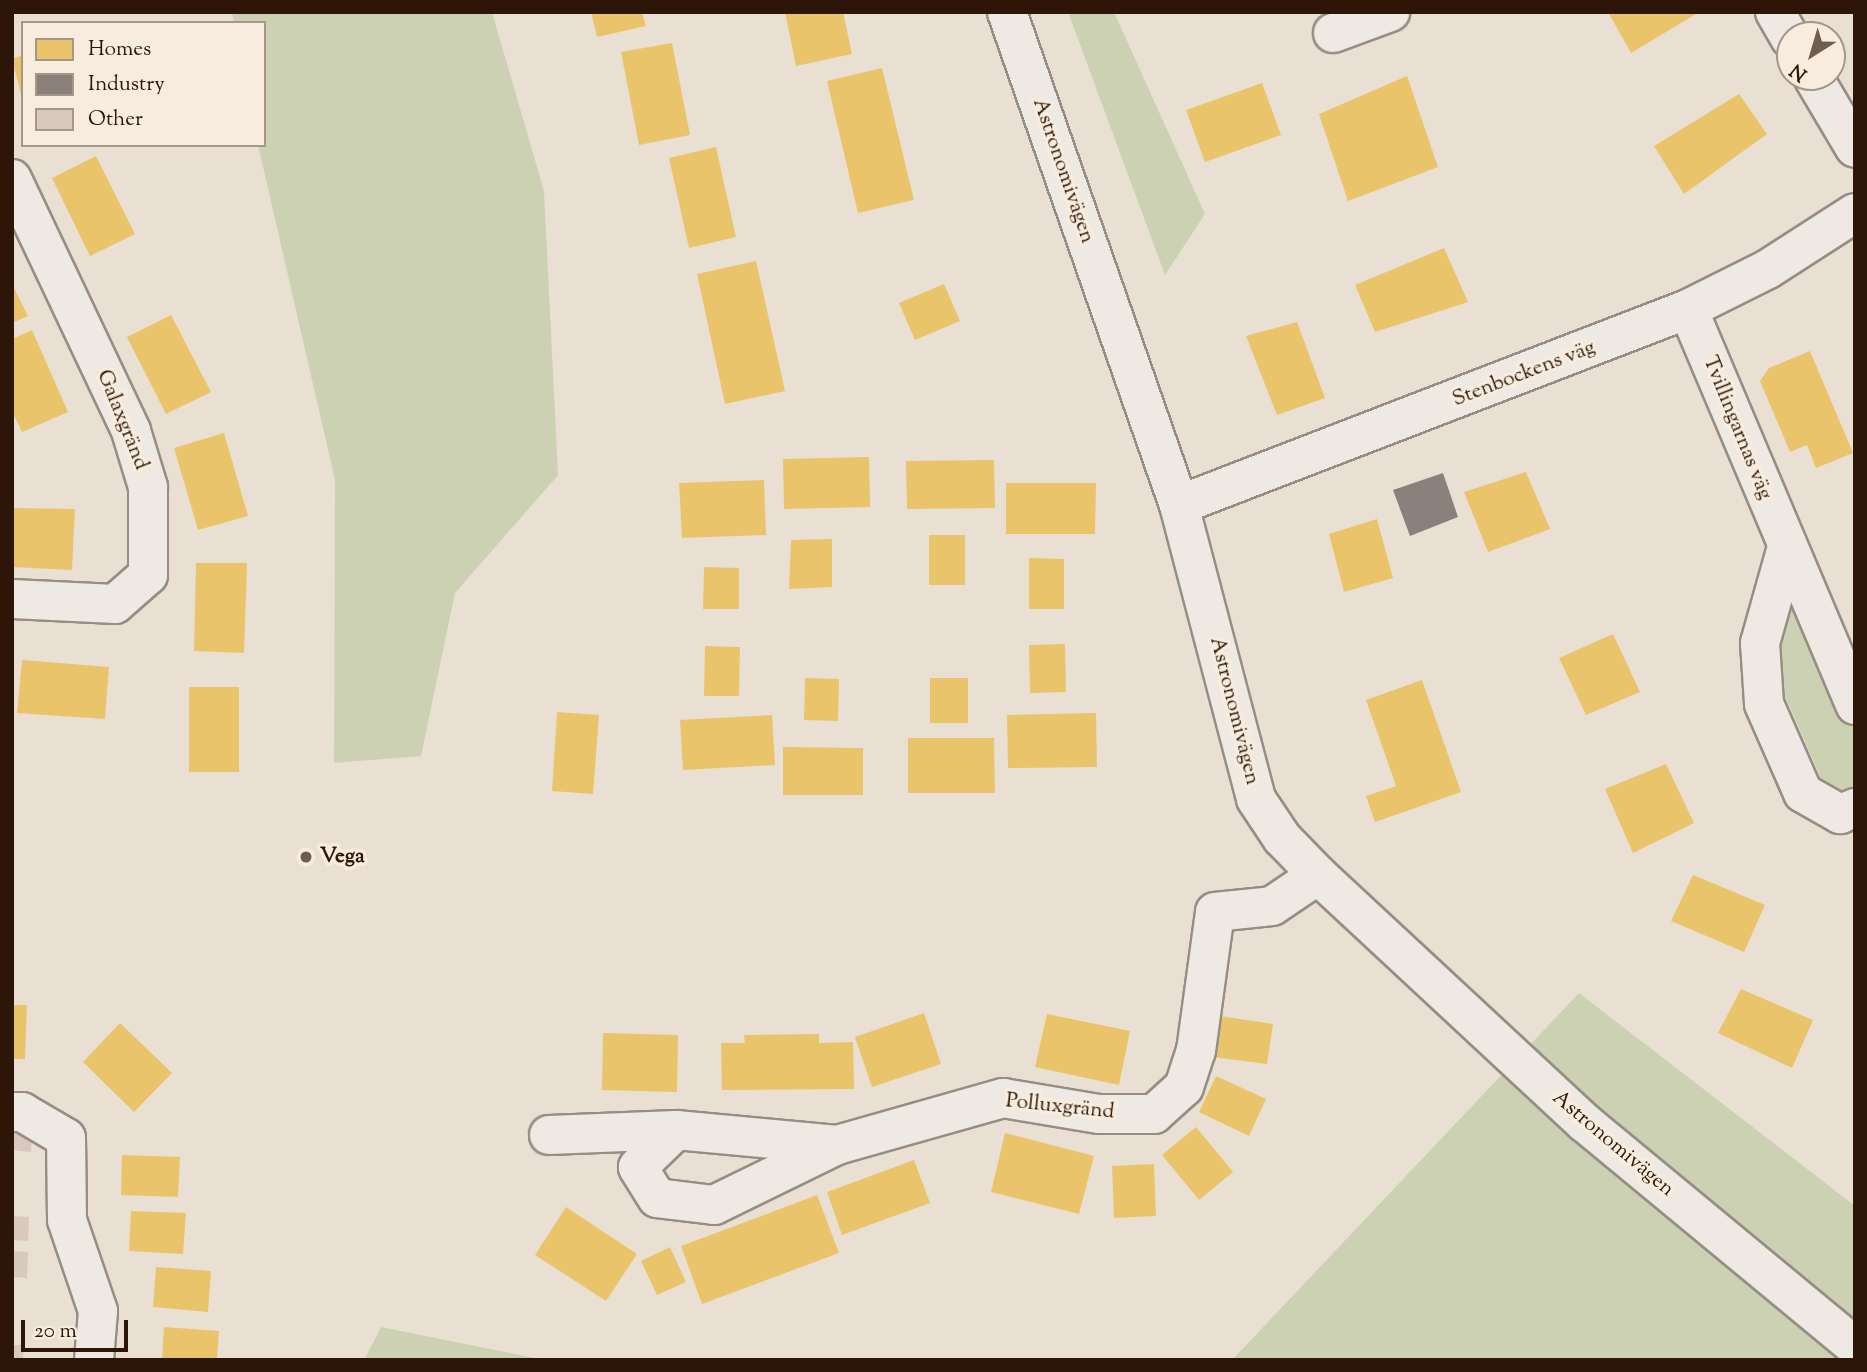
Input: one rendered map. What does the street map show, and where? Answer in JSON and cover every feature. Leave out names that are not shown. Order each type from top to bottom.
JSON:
[{"type":"street","name":"Astronomivägen","points":[[1007,12],[1179,505],[1256,799],[1282,838],[1318,875],[1585,1123],[1855,1346]]},
{"type":"street","points":[[1333,33],[1390,12]]},
{"type":"street","points":[[1821,91],[1855,148]]},
{"type":"street","name":"Galaxgränd","points":[[12,179],[131,431],[148,487],[148,575],[115,604],[12,599]]},
{"type":"street","name":"Stenbockens väg","points":[[1179,505],[1688,309],[1768,269],[1855,213]]},
{"type":"street","name":"Tvillingarnas väg","points":[[1688,309],[1855,705]]},
{"type":"street","points":[[1787,547],[1760,643],[1764,704],[1803,793],[1840,814],[1855,808]]},
{"type":"street","name":"Polluxgränd","points":[[676,1130],[638,1167],[657,1198],[713,1205],[837,1145],[1003,1098],[1099,1114],[1154,1114],[1184,1087],[1196,1051],[1215,912],[1272,906],[1318,875]]},
{"type":"street","points":[[12,1112],[22,1112],[66,1138],[67,1220],[98,1311],[94,1360]]},
{"type":"street","name":"Polluxgränd","points":[[549,1135],[676,1130],[837,1145]]},
{"type":"green space","points":[[232,12],[492,12],[544,191],[558,475],[455,593],[421,756],[334,763],[335,480],[258,147],[266,147],[266,21],[234,21]]},
{"type":"green space","points":[[1068,12],[1114,12],[1205,214],[1165,275]]},
{"type":"green space","points":[[1793,606],[1801,610],[1855,731],[1855,801],[1823,783],[1772,666],[1785,609]]},
{"type":"green space","points":[[1579,993],[1855,1206],[1855,1360],[1232,1360]]},
{"type":"green space","points":[[381,1327],[544,1360],[364,1360]]},
{"type":"building: Homes","points":[[591,12],[642,12],[646,26],[597,37]]},
{"type":"building: Homes","points":[[785,12],[843,12],[852,54],[796,66]]},
{"type":"building: Homes","points":[[1608,12],[1695,12],[1696,14],[1631,53]]},
{"type":"building: Homes","points":[[672,43],[690,135],[639,145],[621,52]]},
{"type":"building: Homes","points":[[21,56],[21,94],[12,59]]},
{"type":"building: Homes","points":[[882,68],[914,200],[858,213],[827,81]]},
{"type":"building: Homes","points":[[1407,76],[1438,167],[1348,201],[1319,114]]},
{"type":"building: Homes","points":[[1262,83],[1281,135],[1205,162],[1186,110]]},
{"type":"building: Homes","points":[[1739,94],[1767,134],[1684,194],[1654,146]]},
{"type":"building: Homes","points":[[716,147],[736,237],[689,248],[669,158]]},
{"type":"building: Homes","points":[[96,156],[135,234],[90,256],[52,178]]},
{"type":"building: Homes","points":[[1444,248],[1468,302],[1375,332],[1355,285]]},
{"type":"building: Homes","points":[[756,261],[785,391],[725,404],[697,274]]},
{"type":"building: Homes","points":[[12,284],[28,316],[12,323]]},
{"type":"building: Homes","points":[[944,284],[960,321],[915,340],[899,303]]},
{"type":"building: Homes","points":[[171,315],[211,392],[166,414],[127,337]]},
{"type":"building: Homes","points":[[1297,322],[1325,398],[1277,415],[1246,336]]},
{"type":"building: Homes","points":[[32,330],[68,412],[22,432],[12,411],[12,339]]},
{"type":"building: Homes","points":[[1810,351],[1853,453],[1816,468],[1807,445],[1790,452],[1760,381],[1769,368]]},
{"type":"building: Homes","points":[[224,433],[248,516],[198,530],[174,448]]},
{"type":"building: Homes","points":[[869,457],[870,507],[784,509],[783,459]]},
{"type":"building: Homes","points":[[994,460],[995,508],[907,509],[906,461]]},
{"type":"building: Homes","points":[[1526,472],[1550,529],[1488,552],[1464,492]]},
{"type":"building: Homes","points":[[764,480],[766,535],[682,538],[679,483]]},
{"type":"building: Homes","points":[[1006,483],[1096,483],[1095,534],[1006,534]]},
{"type":"building: Homes","points":[[12,508],[75,509],[72,570],[12,567]]},
{"type":"building: Homes","points":[[1377,519],[1393,578],[1344,592],[1329,534]]},
{"type":"building: Homes","points":[[929,535],[965,535],[965,585],[929,585]]},
{"type":"building: Homes","points":[[832,539],[832,587],[789,589],[791,540]]},
{"type":"building: Homes","points":[[1029,558],[1064,559],[1064,609],[1029,609]]},
{"type":"building: Homes","points":[[196,563],[247,563],[244,653],[194,651]]},
{"type":"building: Homes","points":[[704,567],[739,568],[739,609],[703,609]]},
{"type":"building: Homes","points":[[1613,634],[1640,692],[1586,715],[1559,658]]},
{"type":"building: Homes","points":[[1065,644],[1066,692],[1030,693],[1029,645]]},
{"type":"building: Homes","points":[[705,646],[740,647],[739,696],[704,696]]},
{"type":"building: Homes","points":[[22,660],[109,667],[105,719],[17,713]]},
{"type":"building: Homes","points":[[805,678],[839,679],[838,721],[804,720]]},
{"type":"building: Homes","points":[[930,678],[968,678],[968,723],[930,723]]},
{"type":"building: Homes","points":[[1422,680],[1461,792],[1375,822],[1366,796],[1396,786],[1366,700]]},
{"type":"building: Homes","points":[[189,687],[239,687],[239,772],[189,772]]},
{"type":"building: Homes","points":[[557,712],[599,715],[593,794],[552,791]]},
{"type":"building: Homes","points":[[1096,713],[1097,767],[1008,768],[1007,715]]},
{"type":"building: Homes","points":[[772,715],[775,765],[683,770],[680,720]]},
{"type":"building: Homes","points":[[908,738],[994,738],[995,793],[908,793]]},
{"type":"building: Homes","points":[[783,747],[863,748],[863,795],[783,795]]},
{"type":"building: Homes","points":[[1666,764],[1694,823],[1633,853],[1605,789]]},
{"type":"building: Homes","points":[[1693,875],[1765,905],[1744,952],[1671,921]]},
{"type":"building: Homes","points":[[1741,989],[1813,1020],[1792,1068],[1718,1033]]},
{"type":"building: Homes","points":[[12,1005],[27,1005],[25,1059],[12,1059]]},
{"type":"building: Homes","points":[[924,1013],[941,1064],[872,1087],[855,1037]]},
{"type":"building: Homes","points":[[1047,1014],[1130,1031],[1119,1085],[1035,1067]]},
{"type":"building: Homes","points":[[1219,1016],[1273,1024],[1267,1064],[1213,1057]]},
{"type":"building: Homes","points":[[120,1023],[172,1073],[134,1112],[83,1062]]},
{"type":"building: Homes","points":[[603,1033],[678,1035],[677,1092],[602,1090]]},
{"type":"building: Homes","points":[[819,1034],[819,1043],[853,1042],[854,1089],[722,1090],[721,1043],[745,1043],[744,1035]]},
{"type":"building: Homes","points":[[1216,1076],[1266,1099],[1249,1136],[1199,1112]]},
{"type":"building: Homes","points":[[1196,1127],[1233,1172],[1199,1200],[1162,1155]]},
{"type":"building: Homes","points":[[1005,1133],[1094,1156],[1079,1214],[991,1192]]},
{"type":"building: Homes","points":[[122,1155],[180,1157],[178,1197],[121,1195]]},
{"type":"building: Homes","points":[[914,1160],[930,1203],[842,1235],[827,1192]]},
{"type":"building: Homes","points":[[1154,1164],[1156,1216],[1114,1218],[1112,1166]]},
{"type":"building: Homes","points":[[817,1195],[839,1253],[702,1304],[681,1246]]},
{"type":"building: Homes","points":[[566,1207],[637,1254],[606,1301],[535,1255]]},
{"type":"building: Homes","points":[[131,1211],[186,1213],[183,1254],[129,1251]]},
{"type":"building: Homes","points":[[670,1247],[686,1282],[657,1295],[641,1261]]},
{"type":"building: Homes","points":[[156,1267],[211,1271],[208,1312],[153,1307]]},
{"type":"building: Homes","points":[[164,1327],[219,1331],[217,1360],[162,1360]]},
{"type":"building: Industry","points":[[1443,473],[1458,517],[1410,536],[1393,490]]},
{"type":"building: Other","points":[[12,1123],[33,1125],[31,1152],[12,1150]]},
{"type":"building: Other","points":[[12,1216],[29,1217],[28,1241],[12,1240]]},
{"type":"building: Other","points":[[12,1251],[28,1252],[27,1278],[12,1277]]},
{"type":"building: Other","points":[[12,1345],[24,1345],[23,1360],[12,1360]]},
{"type":"place","name":"Vega","points":[[306,857]]}]
